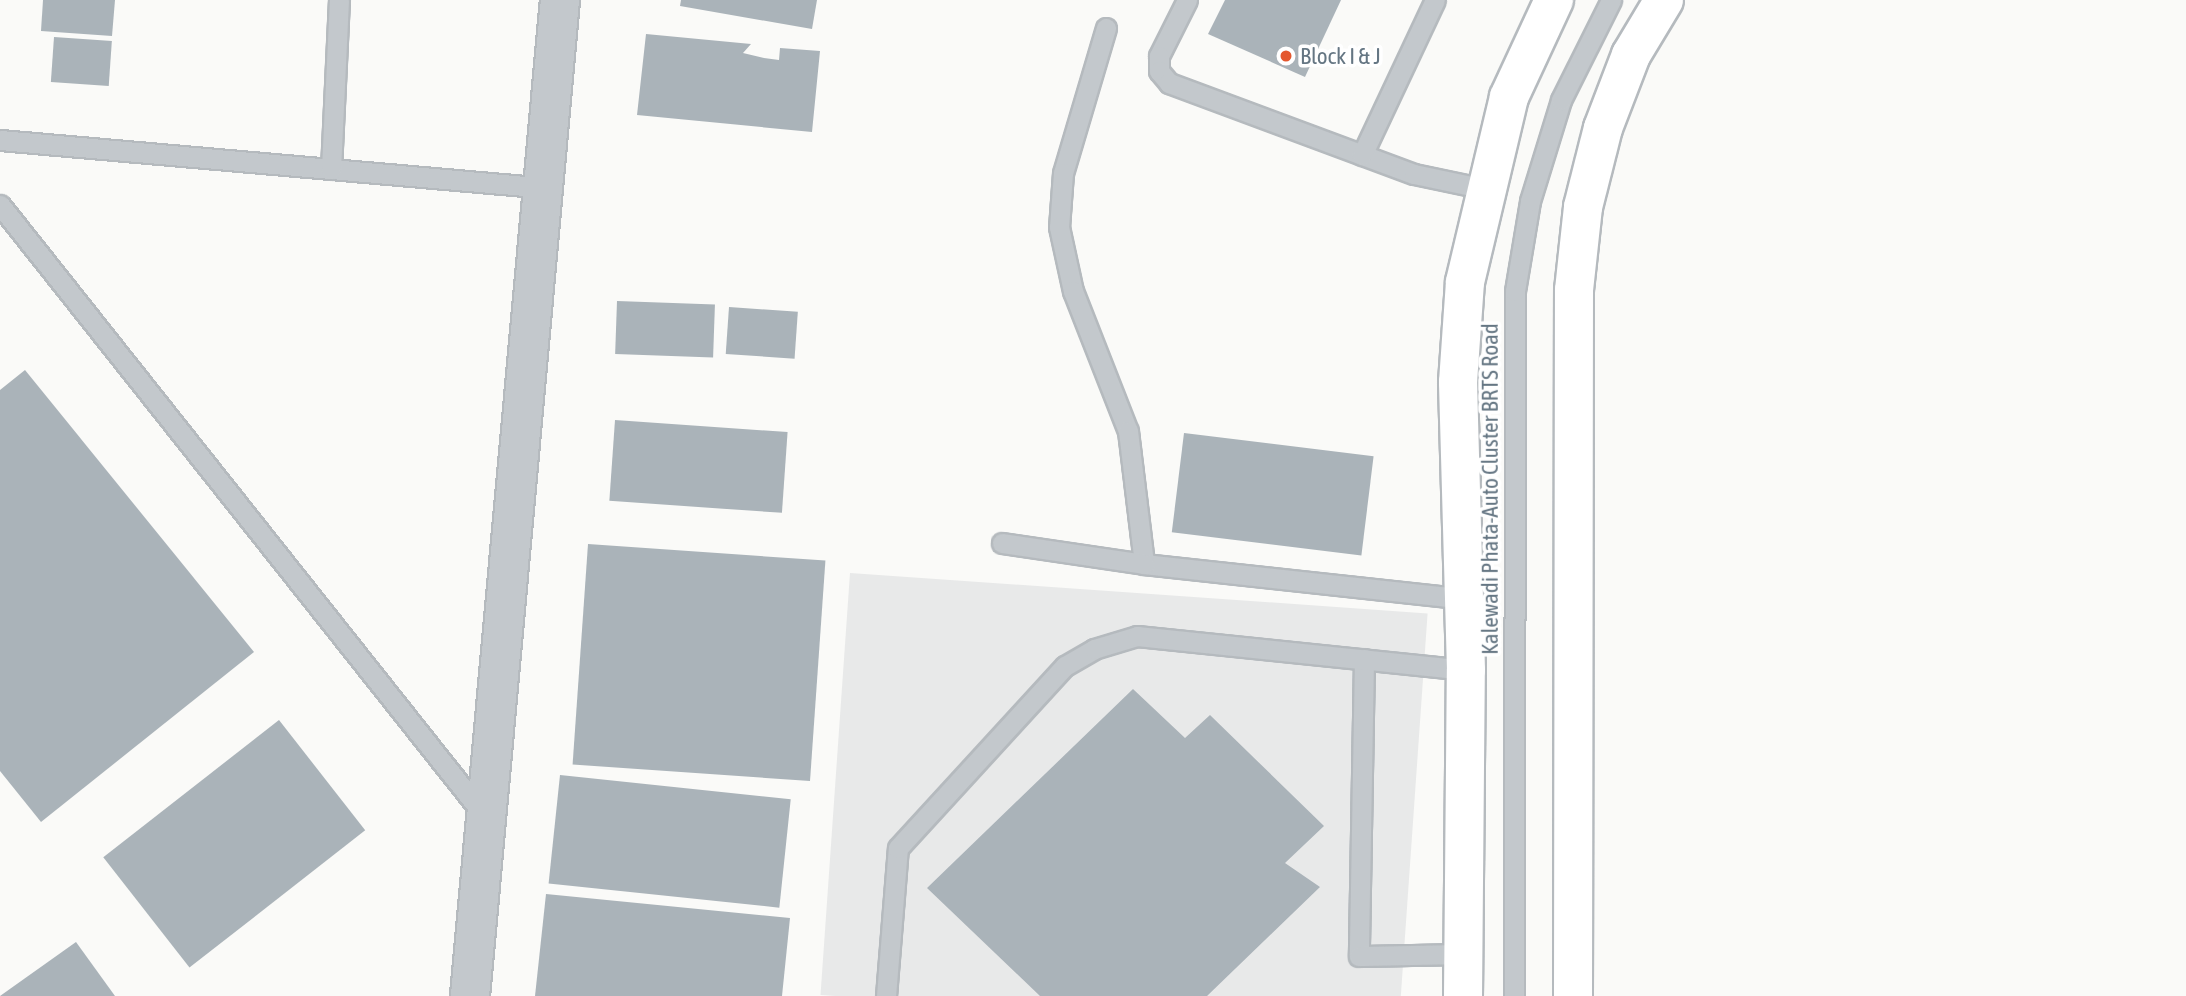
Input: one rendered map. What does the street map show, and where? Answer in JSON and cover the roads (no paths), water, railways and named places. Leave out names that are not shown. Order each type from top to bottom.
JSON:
[{"type":"main road","points":[[1463,996],[1466,670],[1458,382],[1465,282],[1509,97],[1554,0]]},
{"type":"main road","points":[[1573,996],[1574,290],[1583,207],[1603,128],[1632,55],[1664,0]]},
{"type":"street","points":[[470,996],[547,188],[560,0]]},
{"type":"lane","points":[[331,169],[339,0]]},
{"type":"lane","points":[[1188,0],[1159,56],[1159,71],[1169,83],[1414,174],[1485,189]]},
{"type":"lane","points":[[1363,155],[1435,0]]},
{"type":"lane","name":"Kalewadi Phata-Auto Cluster BRTS Road","points":[[1514,996],[1515,291],[1530,201],[1561,100],[1611,0]]},
{"type":"lane","points":[[1106,28],[1063,173],[1059,227],[1073,291],[1128,431],[1144,564]]},
{"type":"lane","points":[[0,140],[547,188]]},
{"type":"lane","points":[[0,205],[487,818]]},
{"type":"lane","points":[[1002,543],[1144,564],[1464,599]]},
{"type":"lane","points":[[886,996],[898,848],[1065,666],[1094,649],[1137,636],[1466,670]]},
{"type":"lane","points":[[1364,660],[1359,956],[1464,954]]},
{"type":"place","name":"Block I & J","points":[[1286,56]]}]
